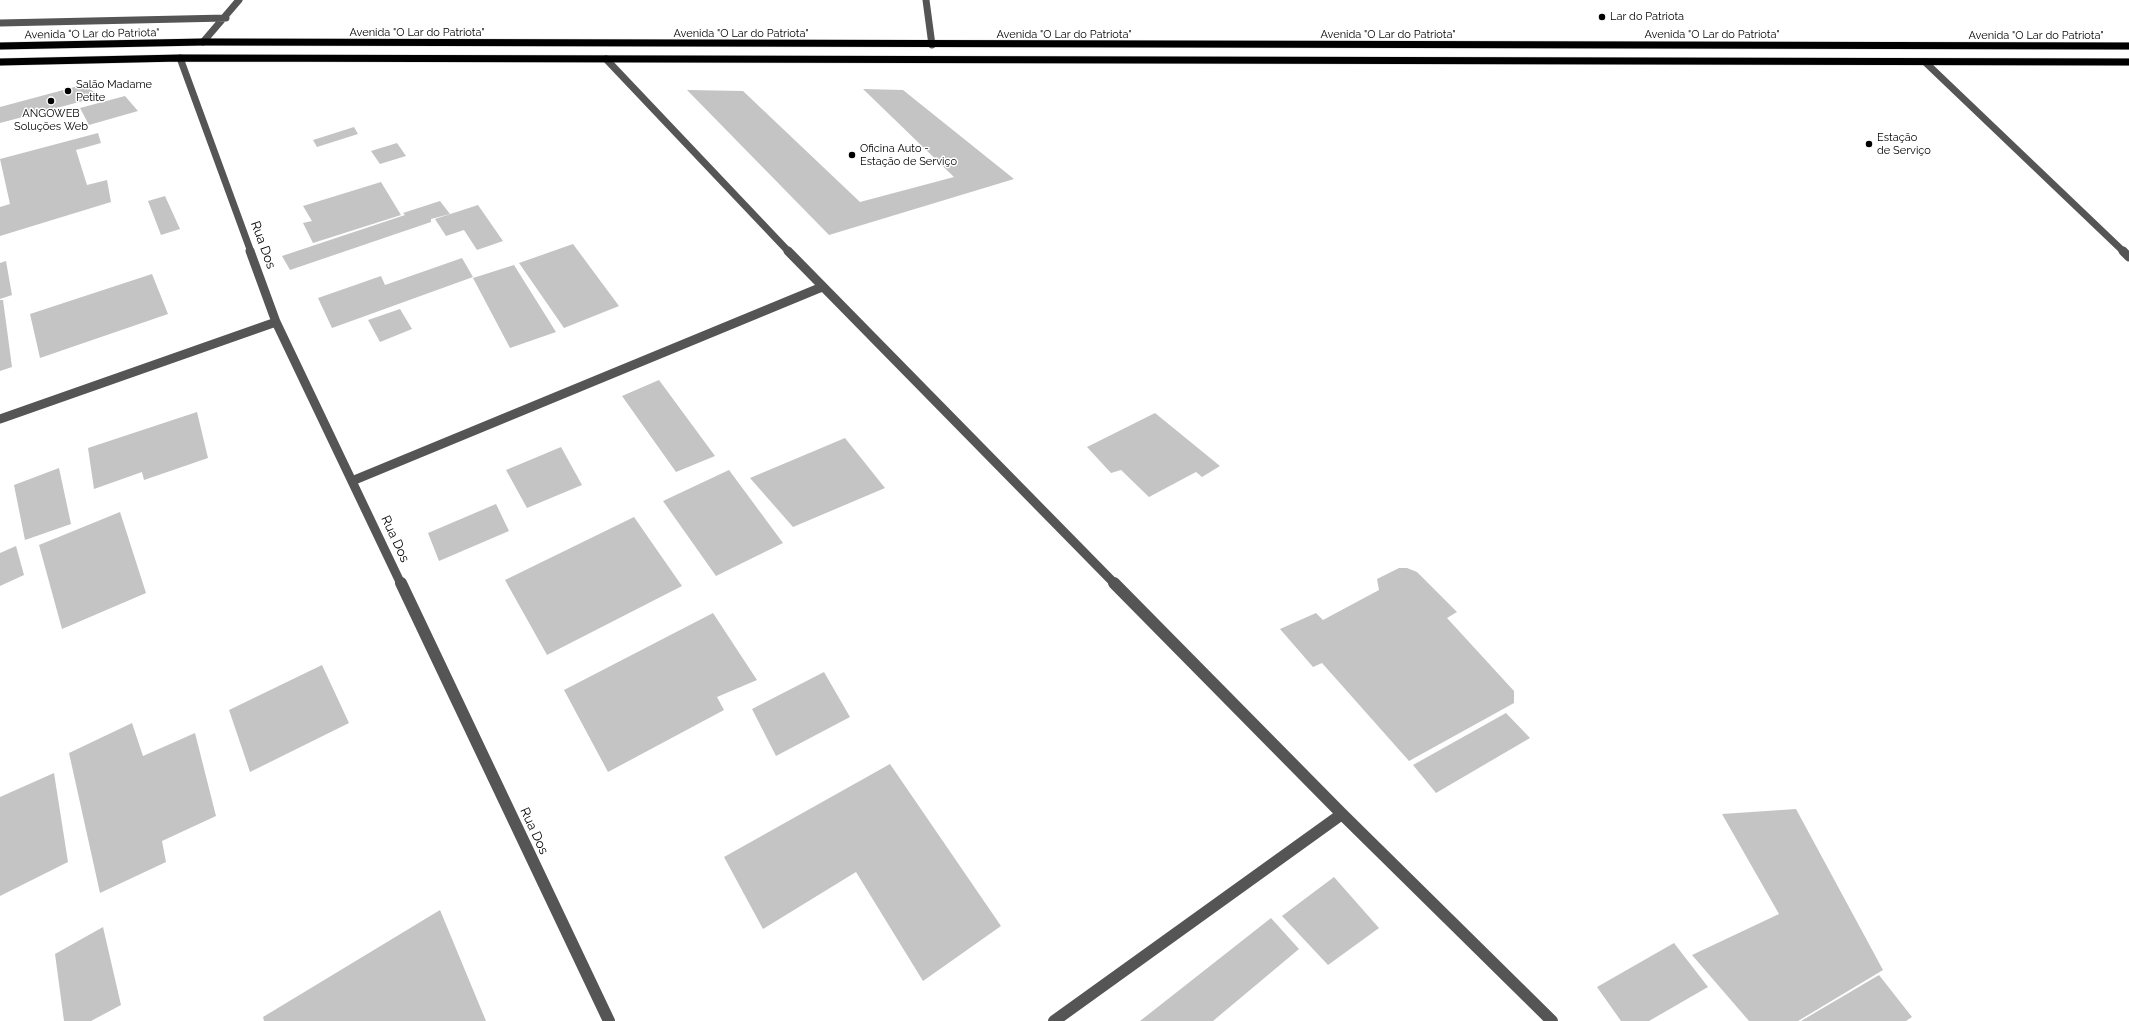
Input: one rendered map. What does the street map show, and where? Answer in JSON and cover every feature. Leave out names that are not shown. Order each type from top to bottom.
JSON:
[{"type":"main road","name":"Avenida \"O Lar do Patriota\"","points":[[0,46],[203,42],[932,45],[2129,46]]},
{"type":"main road","name":"Avenida \"O Lar do Patriota\"","points":[[0,62],[180,58],[1814,63],[2129,62]]},
{"type":"street","points":[[203,42],[226,18],[239,0]]},
{"type":"street","points":[[926,0],[932,45]]},
{"type":"street","points":[[0,23],[226,18]]},
{"type":"street","name":"Rua Dos","points":[[180,58],[276,322],[609,1021]]},
{"type":"street","points":[[606,59],[822,287],[1342,814],[1552,1021]]},
{"type":"street","points":[[1925,62],[2129,257]]},
{"type":"street","points":[[352,481],[822,287]]},
{"type":"street","points":[[0,419],[276,322]]},
{"type":"street","points":[[1054,1021],[1342,814]]},
{"type":"building","name":"ANGOWEB Soluções Web","points":[[82,85],[102,96],[0,123],[0,107]]},
{"type":"building","points":[[863,89],[903,90],[1014,179],[829,235],[687,90],[743,91],[860,202],[954,177]]},
{"type":"building","points":[[125,96],[138,111],[89,125],[80,108]]},
{"type":"building","points":[[354,127],[358,134],[317,147],[313,140]]},
{"type":"building","points":[[98,133],[101,143],[76,150],[87,185],[107,180],[111,202],[0,236],[0,207],[10,204],[0,159]]},
{"type":"building","points":[[397,143],[406,156],[380,164],[371,151]]},
{"type":"building","points":[[381,182],[401,215],[313,243],[303,223],[312,221],[303,206]]},
{"type":"building","points":[[165,196],[180,229],[161,235],[148,201]]},
{"type":"building","points":[[440,201],[450,214],[431,219],[431,222],[290,270],[282,256],[405,215],[403,213]]},
{"type":"building","points":[[478,205],[503,241],[477,250],[464,230],[446,236],[435,219]]},
{"type":"building","points":[[573,244],[619,306],[564,328],[519,263]]},
{"type":"building","points":[[462,258],[473,277],[332,328],[318,298],[381,276],[385,285]]},
{"type":"building","points":[[6,261],[12,295],[0,299],[0,263]]},
{"type":"building","points":[[514,265],[556,332],[510,348],[473,278]]},
{"type":"building","points":[[152,274],[168,314],[40,358],[30,314]]},
{"type":"building","points":[[0,300],[3,300],[12,367],[0,371]]},
{"type":"building","points":[[400,309],[412,329],[380,342],[368,320]]},
{"type":"building","points":[[659,380],[715,456],[676,472],[622,396]]},
{"type":"building","points":[[197,412],[208,458],[144,480],[142,472],[94,489],[88,448]]},
{"type":"building","points":[[1155,413],[1220,466],[1202,477],[1196,472],[1149,497],[1121,470],[1111,473],[1087,447]]},
{"type":"building","points":[[845,438],[885,488],[793,527],[750,478]]},
{"type":"building","points":[[561,447],[582,485],[527,508],[506,470]]},
{"type":"building","points":[[59,468],[71,524],[25,540],[14,485]]},
{"type":"building","points":[[729,470],[783,543],[716,576],[663,501]]},
{"type":"building","points":[[496,504],[509,531],[439,561],[428,533]]},
{"type":"building","points":[[120,512],[146,593],[62,629],[39,545]]},
{"type":"building","points":[[634,517],[682,586],[547,655],[505,580]]},
{"type":"building","points":[[16,546],[24,575],[0,586],[0,553]]},
{"type":"building","points":[[1399,568],[1407,568],[1417,572],[1457,612],[1447,618],[1514,691],[1514,703],[1409,761],[1322,663],[1313,667],[1280,629],[1316,613],[1323,620],[1379,590],[1377,579]]},
{"type":"building","points":[[713,613],[757,680],[717,697],[724,710],[608,772],[564,690]]},
{"type":"building","points":[[322,665],[349,723],[250,772],[229,710]]},
{"type":"building","points":[[824,672],[850,717],[776,756],[752,709]]},
{"type":"building","points":[[1506,713],[1530,738],[1436,793],[1413,765]]},
{"type":"building","points":[[132,723],[143,756],[195,733],[216,816],[162,841],[166,862],[100,893],[69,753]]},
{"type":"building","points":[[890,764],[1001,926],[923,981],[856,872],[763,929],[724,857]]},
{"type":"building","points":[[54,773],[68,862],[0,896],[0,797]]},
{"type":"building","points":[[1796,809],[1883,970],[1798,1021],[1749,1021],[1692,955],[1779,914],[1722,814]]},
{"type":"building","points":[[1334,877],[1379,928],[1328,965],[1282,916]]},
{"type":"building","points":[[440,910],[486,1021],[264,1021],[263,1017]]},
{"type":"building","points":[[1271,918],[1299,949],[1213,1021],[1140,1021]]},
{"type":"building","points":[[103,927],[121,1005],[91,1021],[64,1021],[55,954]]},
{"type":"building","points":[[1674,943],[1708,987],[1649,1021],[1621,1021],[1597,987]]},
{"type":"building","points":[[1879,975],[1912,1017],[1906,1021],[1801,1021]]},
{"type":"place","name":"Lar do Patriota","points":[[1602,17]]},
{"type":"place","name":"Salão Madame Petite","points":[[68,91]]},
{"type":"place","name":"ANGOWEB Soluções Web","points":[[51,101]]},
{"type":"place","name":"Estação de Serviço","points":[[1869,144]]},
{"type":"place","name":"Oficina Auto - Estação de Serviço","points":[[852,155]]}]
